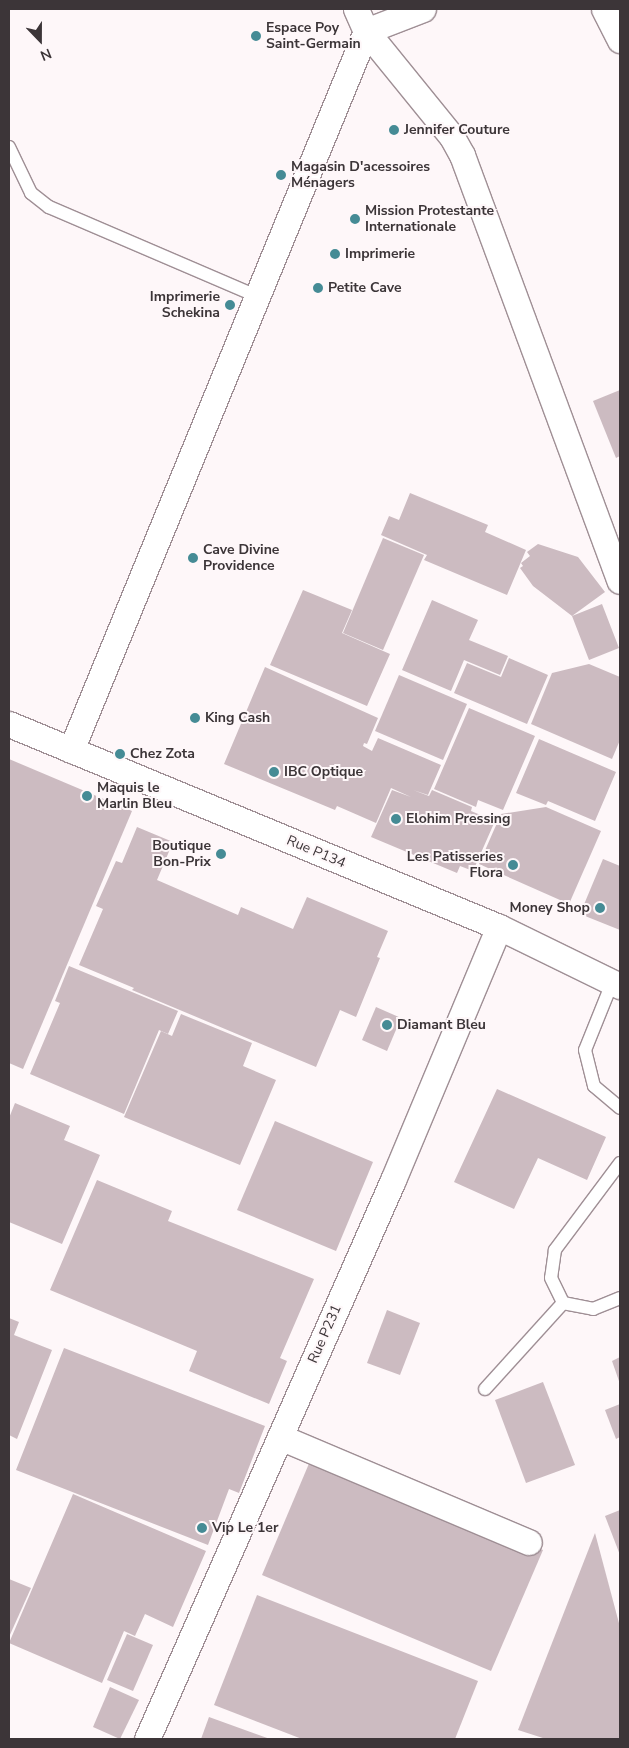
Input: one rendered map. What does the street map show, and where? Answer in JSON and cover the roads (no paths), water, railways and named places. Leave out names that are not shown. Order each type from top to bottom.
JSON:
[{"type":"street","points":[[361,20],[423,9]]},
{"type":"street","points":[[604,9],[620,40]]},
{"type":"street","points":[[71,750],[257,296],[361,20]]},
{"type":"street","points":[[361,20],[448,132],[462,155],[620,581]]},
{"type":"street","name":"Rue P134","points":[[9,724],[499,927],[616,984]]},
{"type":"street","name":"Rue P231","points":[[147,1739],[393,1180],[499,927]]},
{"type":"street","points":[[280,1437],[528,1542]]},
{"type":"lane","points":[[9,147],[31,193],[49,207],[257,296]]},
{"type":"lane","points":[[616,984],[586,1050],[594,1086],[620,1108]]},
{"type":"lane","points":[[563,1303],[551,1278],[555,1250],[620,1163]]},
{"type":"lane","points":[[563,1303],[593,1309],[620,1298]]},
{"type":"lane","points":[[486,1389],[563,1303]]},
{"type":"place","name":"Espace Poy Saint-Germain","points":[[256,36]]},
{"type":"place","name":"Jennifer Couture","points":[[394,130]]},
{"type":"place","name":"Magasin D'acessoires Ménagers","points":[[281,175]]},
{"type":"place","name":"Mission Protestante Internationale","points":[[355,219]]},
{"type":"place","name":"Imprimerie","points":[[335,254]]},
{"type":"place","name":"Petite Cave","points":[[318,288]]},
{"type":"place","name":"Imprimerie Schekina","points":[[230,305]]},
{"type":"place","name":"Cave Divine Providence","points":[[193,558]]},
{"type":"place","name":"King Cash","points":[[195,718]]},
{"type":"place","name":"Chez Zota","points":[[120,754]]},
{"type":"place","name":"IBC Optique","points":[[274,772]]},
{"type":"place","name":"Maquis le Marlin Bleu","points":[[87,796]]},
{"type":"place","name":"Elohim Pressing","points":[[396,819]]},
{"type":"place","name":"Boutique Bon-Prix","points":[[221,854]]},
{"type":"place","name":"Les Patisseries Flora","points":[[513,865]]},
{"type":"place","name":"Money Shop","points":[[600,908]]},
{"type":"place","name":"Diamant Bleu","points":[[387,1025]]},
{"type":"place","name":"Vip Le 1er","points":[[202,1528]]}]
